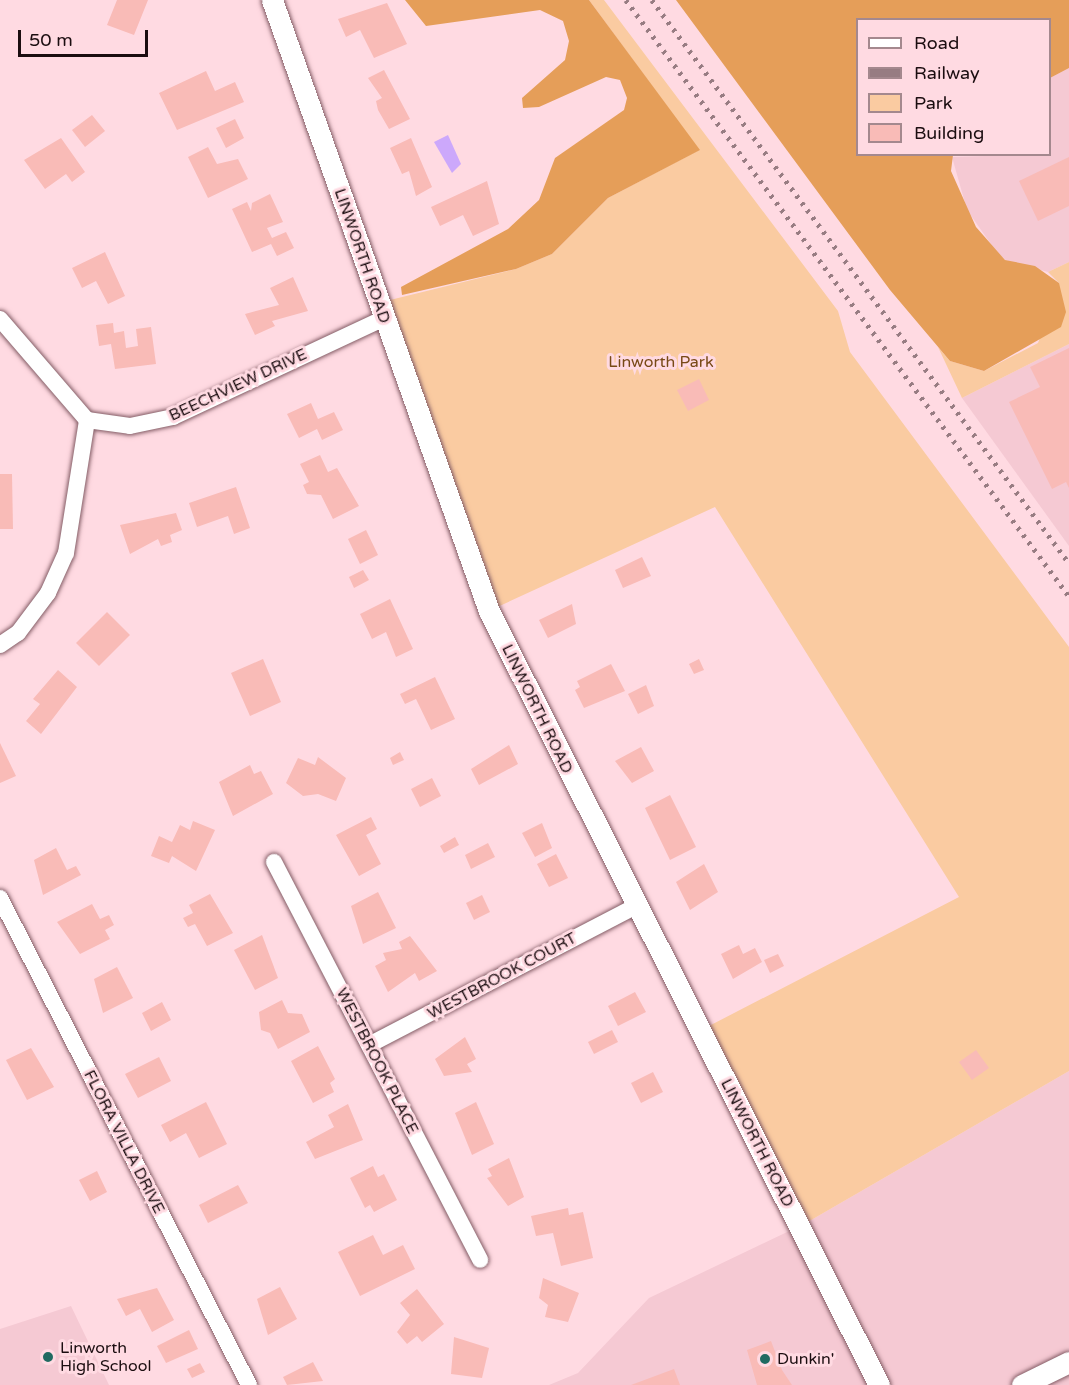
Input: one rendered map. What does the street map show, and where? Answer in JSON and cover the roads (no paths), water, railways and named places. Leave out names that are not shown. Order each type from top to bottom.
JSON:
[{"type":"main road","name":"LINWORTH ROAD","points":[[272,0],[489,611],[879,1385]]},
{"type":"main road","points":[[1022,1385],[1069,1362]]},
{"type":"street","name":"BEECHVIEW DRIVE","points":[[87,420],[130,426],[173,417],[384,318]]},
{"type":"street","points":[[0,319],[87,420],[66,553],[48,593],[18,633],[0,645]]},
{"type":"street","name":"WESTBROOK PLACE","points":[[274,862],[480,1260]]},
{"type":"street","name":"FLORA VILLA DRIVE","points":[[0,898],[249,1385]]},
{"type":"street","name":"WESTBROOK COURT","points":[[369,1045],[636,906]]},
{"type":"railway","points":[[626,0],[1069,596]]},
{"type":"railway","points":[[652,0],[1069,563]]},
{"type":"place","name":"Linworth High School","points":[[48,1357]]},
{"type":"place","name":"Dunkin'","points":[[765,1359]]},
{"type":"park label","name":"Linworth Park","points":[[661,362]]}]
